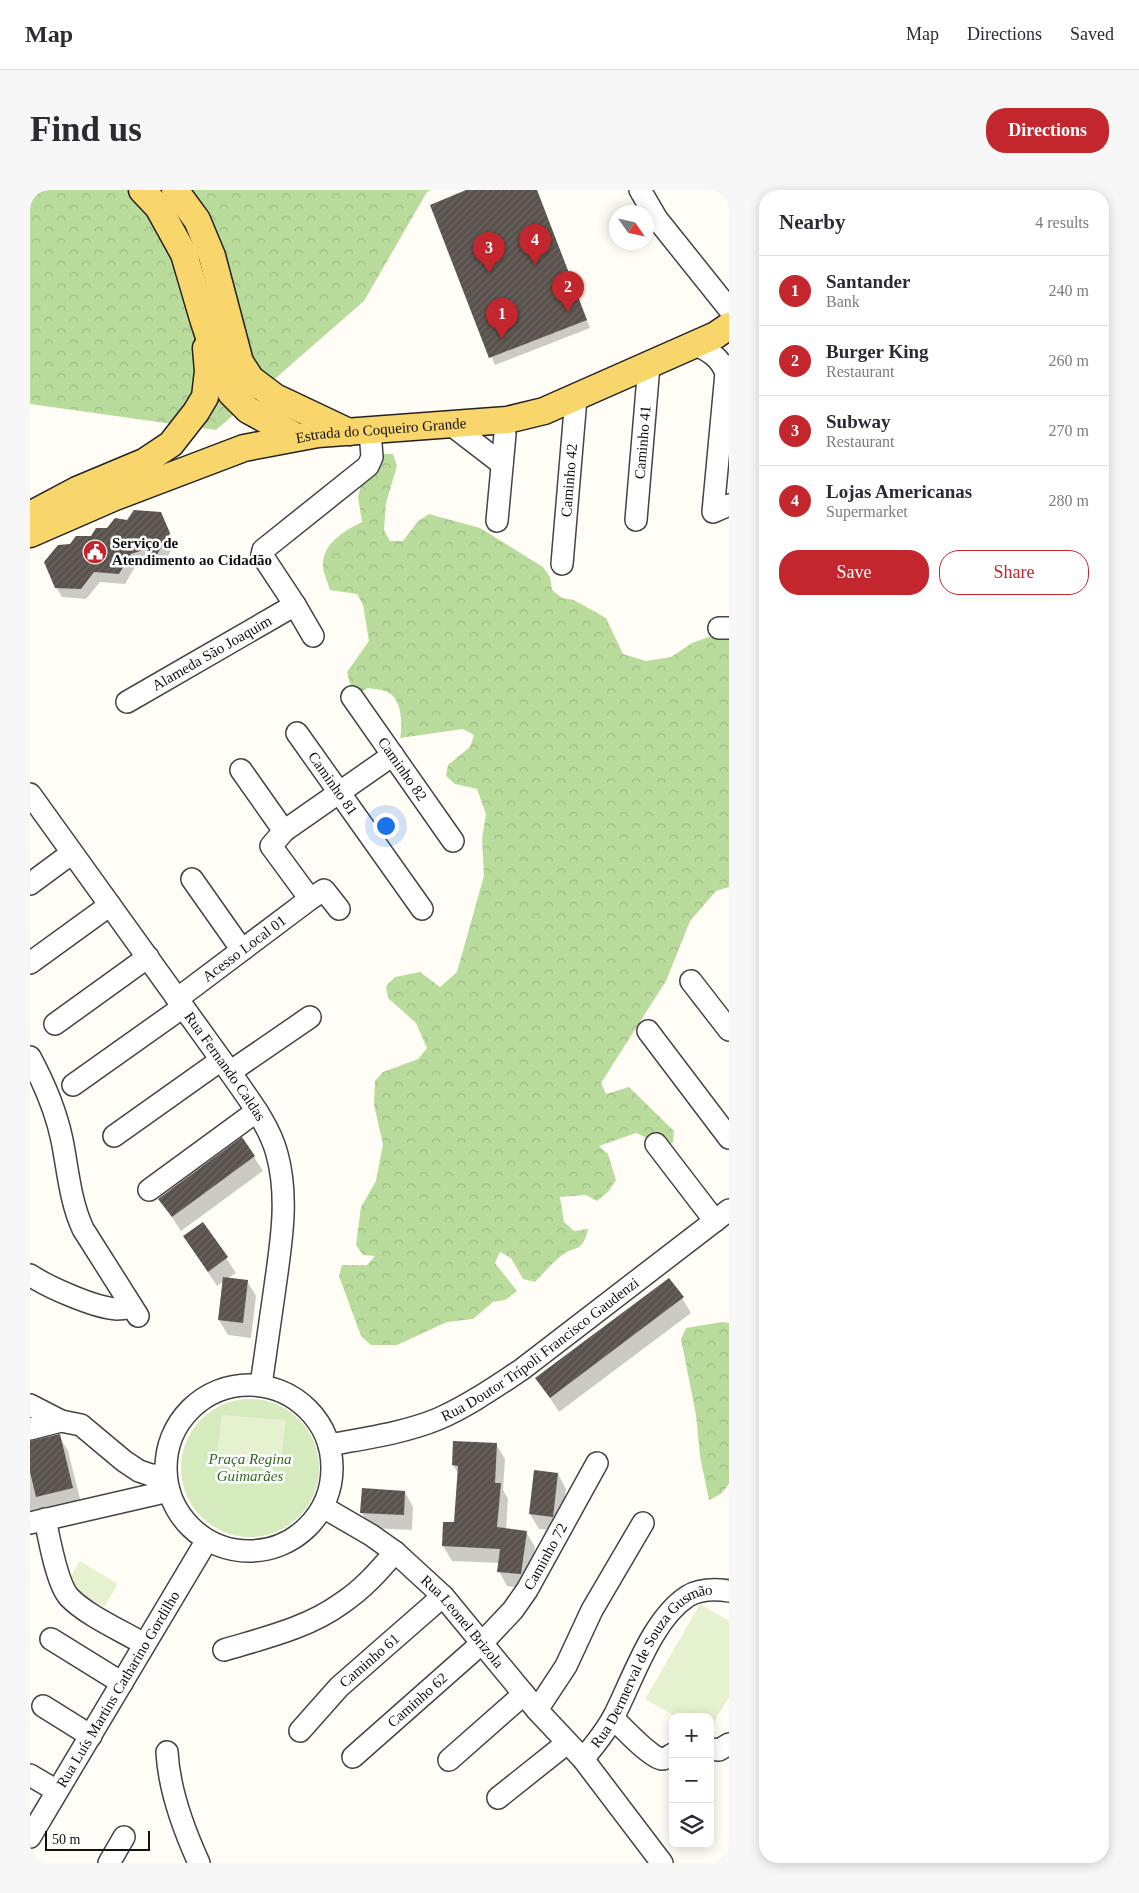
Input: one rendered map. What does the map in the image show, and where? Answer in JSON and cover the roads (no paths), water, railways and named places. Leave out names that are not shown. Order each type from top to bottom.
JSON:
[{"type":"main road","points":[[142,190],[158,207],[184,254],[220,369],[232,393],[248,410],[297,437]]},
{"type":"main road","points":[[175,190],[197,220],[212,256],[240,362],[252,379],[275,397],[360,432]]},
{"type":"main road","points":[[30,515],[77,490],[144,462],[171,444],[205,397],[208,371],[204,322]]},
{"type":"main road","name":"Estrada do Coqueiro Grande","points":[[30,534],[214,458],[244,448],[297,437],[519,417],[544,411],[649,365],[729,326]]},
{"type":"street","points":[[640,190],[657,219],[729,309]]},
{"type":"street","points":[[694,344],[708,350],[727,369],[713,512],[729,505]]},
{"type":"street","name":"Caminho 41","points":[[636,520],[649,365]]},
{"type":"street","name":"Caminho 42","points":[[562,564],[576,398]]},
{"type":"street","points":[[450,424],[502,464]]},
{"type":"street","points":[[313,636],[262,555],[262,550],[368,466],[372,457],[360,432]]},
{"type":"street","points":[[497,521],[505,434]]},
{"type":"street","name":"Alameda São Joaquim","points":[[127,702],[295,605]]},
{"type":"street","name":"Caminho 82","points":[[352,696],[453,841]]},
{"type":"street","name":"Caminho 81","points":[[297,733],[422,910]]},
{"type":"street","points":[[339,909],[324,890],[310,899],[271,846],[284,831],[393,755]]},
{"type":"street","points":[[241,770],[284,831]]},
{"type":"street","name":"Rua Fernando Caldas","points":[[32,800],[226,1066],[257,1111],[276,1153],[282,1178],[283,1201],[280,1247],[261,1385]]},
{"type":"street","points":[[30,884],[72,854]]},
{"type":"street","points":[[192,879],[242,950]]},
{"type":"street","name":"Acesso Local 01","points":[[73,1085],[180,1003],[242,950],[310,899]]},
{"type":"street","points":[[30,963],[110,905]]},
{"type":"street","points":[[55,1024],[148,958]]},
{"type":"street","points":[[691,981],[729,1030]]},
{"type":"street","points":[[114,1136],[226,1066],[310,1017]]},
{"type":"street","points":[[648,1031],[729,1138]]},
{"type":"street","points":[[30,1057],[52,1105],[59,1129],[76,1215],[135,1312],[105,1307],[60,1290],[30,1275]]},
{"type":"street","points":[[149,1190],[257,1111]]},
{"type":"street","points":[[656,1144],[722,1216]]},
{"type":"street","name":"Rua Doutor Trípoli Francisco Gaudenzi","points":[[330,1445],[419,1426],[439,1419],[494,1388],[521,1370],[722,1216]]},
{"type":"street","points":[[240,1385],[261,1385],[276,1388],[290,1394],[314,1415],[330,1445],[332,1476],[329,1492],[323,1507],[311,1524],[295,1538],[276,1547],[243,1551],[218,1546],[194,1531],[174,1506],[167,1483],[167,1454],[173,1433],[185,1415],[200,1400],[219,1390],[240,1385]]},
{"type":"street","points":[[30,1404],[61,1421],[81,1425],[124,1461],[167,1483]]},
{"type":"street","points":[[30,1429],[61,1421]]},
{"type":"street","name":"Caminho 72","points":[[482,1643],[513,1610],[527,1590],[597,1462]]},
{"type":"street","points":[[144,1644],[91,1613],[68,1596],[38,1521],[167,1483]]},
{"type":"street","name":"Rua Leonel Brizola","points":[[323,1507],[371,1535],[395,1552],[444,1596],[524,1694],[583,1759],[662,1863]]},
{"type":"street","points":[[538,1710],[566,1666],[592,1610],[643,1523]]},
{"type":"street","name":"Rua Luís Martins Catharino Gordilho","points":[[30,1837],[207,1540]]},
{"type":"street","points":[[224,1650],[294,1628],[327,1613],[342,1604],[361,1588],[395,1552]]},
{"type":"street","name":"Rua Dermerval de Souza Gusmão","points":[[583,1759],[613,1718],[654,1633],[676,1606],[689,1596],[700,1592],[712,1589],[729,1591]]},
{"type":"street","name":"Caminho 61","points":[[300,1731],[339,1686],[444,1596]]},
{"type":"street","points":[[51,1639],[122,1682]]},
{"type":"street","name":"Caminho 62","points":[[353,1757],[482,1643]]},
{"type":"street","points":[[449,1760],[524,1694]]},
{"type":"street","points":[[42,1706],[90,1736]]},
{"type":"street","points":[[613,1718],[658,1758],[669,1757]]},
{"type":"street","points":[[498,1798],[567,1743]]},
{"type":"street","points":[[714,1749],[719,1750],[729,1744]]},
{"type":"street","points":[[168,1752],[168,1773],[173,1794],[199,1863]]},
{"type":"street","points":[[30,1775],[57,1791]]},
{"type":"street","points":[[108,1863],[124,1837]]},
{"type":"place","name":"Lojas Americanas","points":[[535,265]]},
{"type":"place","name":"Subway","points":[[489,273]]},
{"type":"place","name":"Burger King","points":[[568,312]]},
{"type":"place","name":"Santander","points":[[502,339]]},
{"type":"place","name":"Serviço de Atendimento ao Cidadão","points":[[95,552]]},
{"type":"park label","name":"Praça Regina Guimarães","points":[[250,1468]]}]
